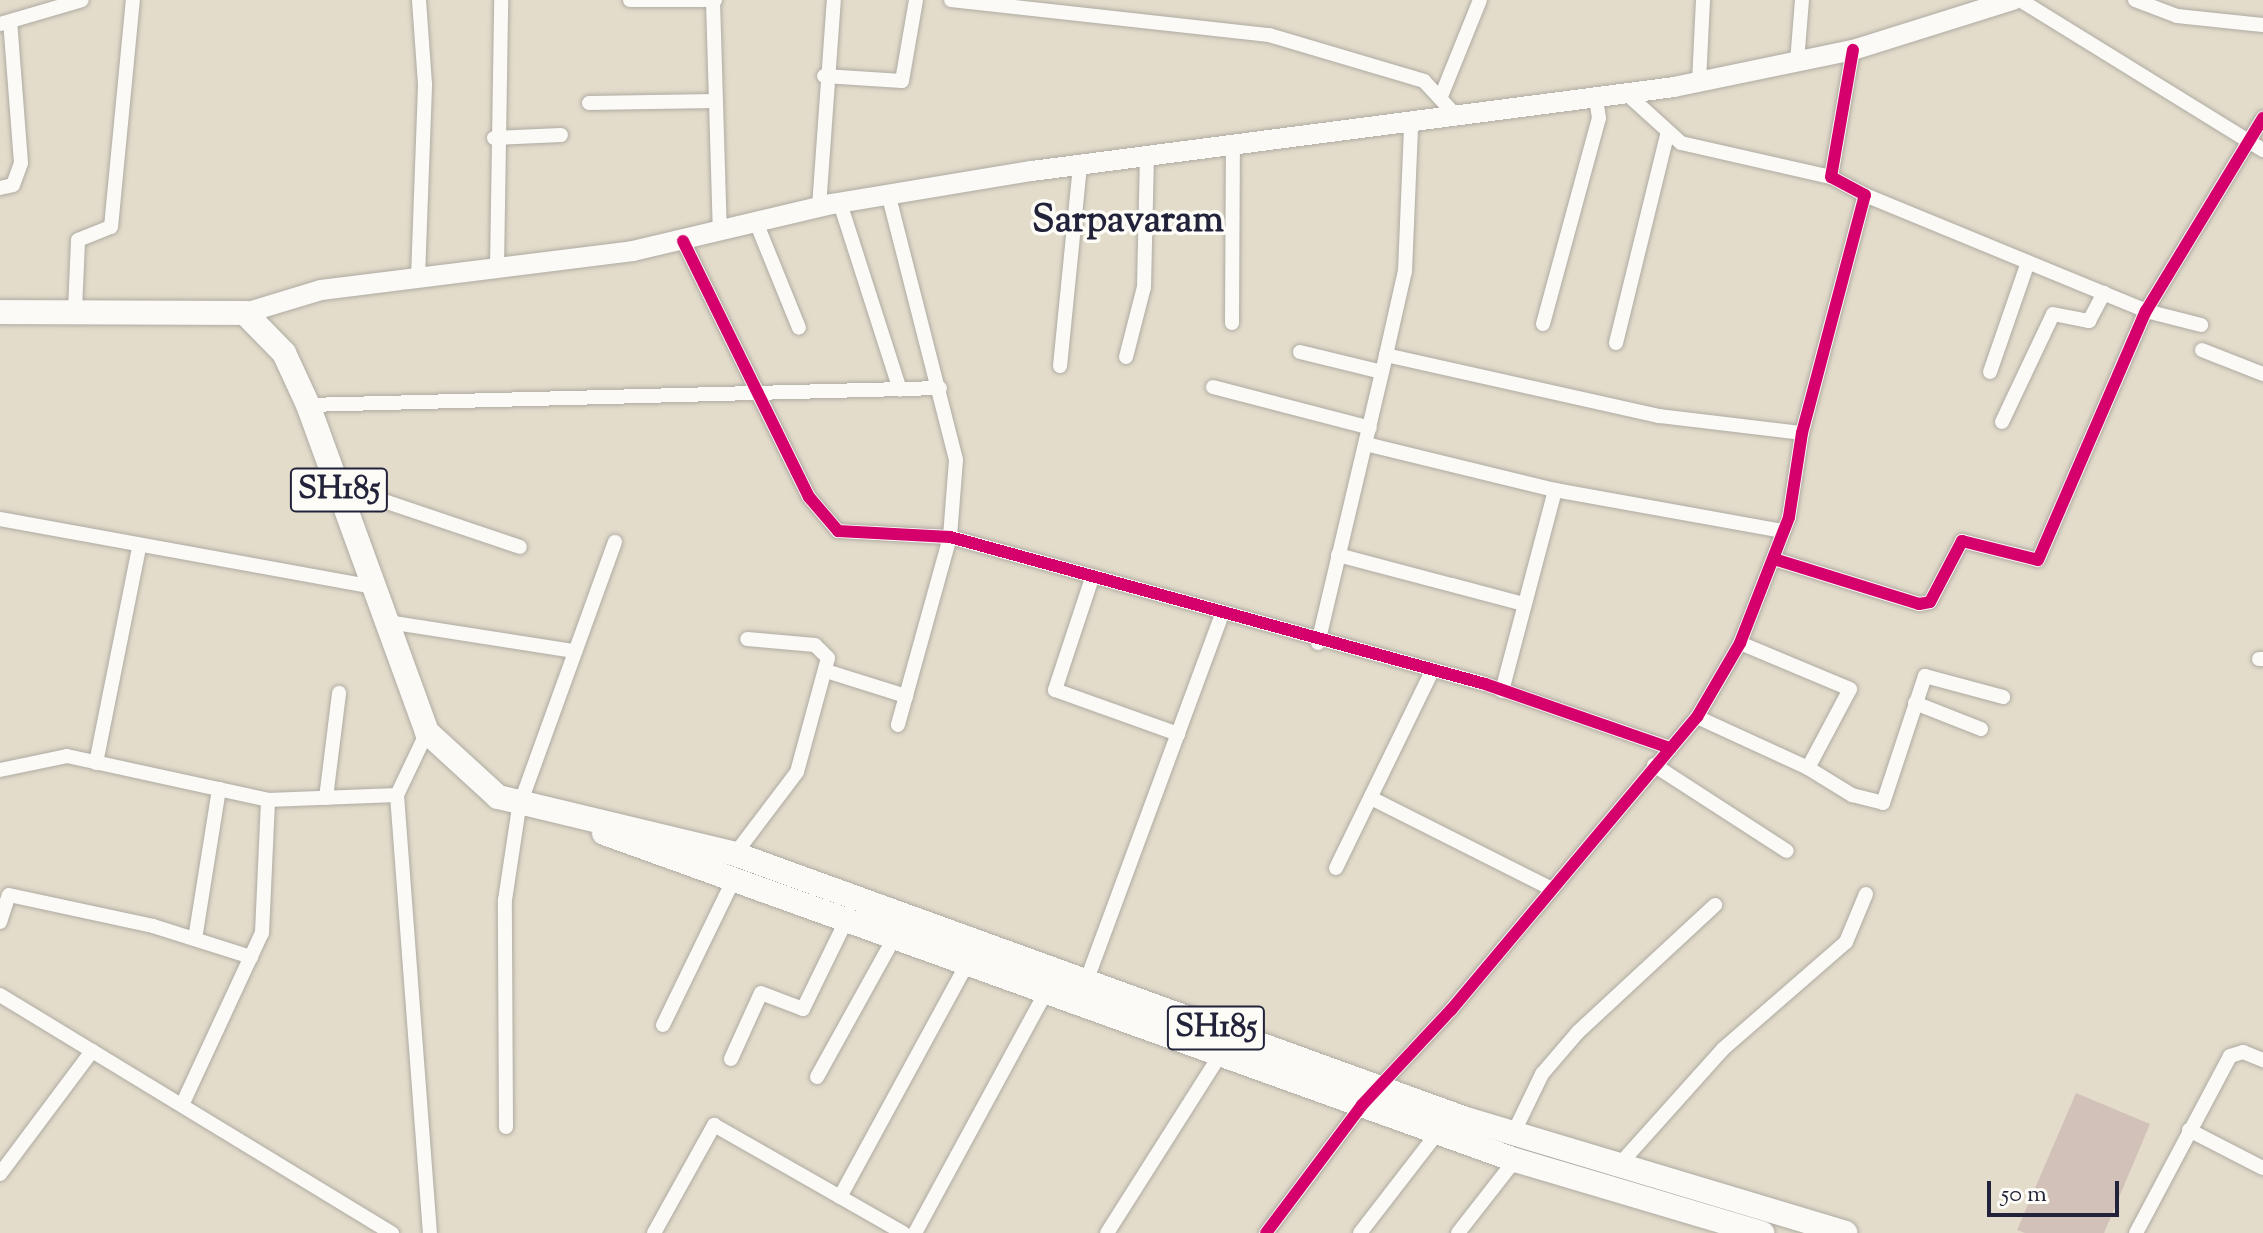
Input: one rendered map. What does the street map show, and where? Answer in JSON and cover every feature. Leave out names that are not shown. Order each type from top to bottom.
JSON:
[{"type":"main road","points":[[0,312],[245,313],[321,290],[683,241],[840,203],[1080,166],[1411,125],[1699,82],[1853,50],[2013,0]]},
{"type":"main road","name":"SH185","points":[[245,313],[284,353],[308,405],[427,732],[478,786],[519,807],[735,854],[1513,1134],[1845,1233]]},
{"type":"main road","name":"SH185","points":[[589,823],[732,883],[1515,1160],[1762,1233]]},
{"type":"street","points":[[0,188],[13,185],[21,163],[5,23],[82,0]]},
{"type":"street","points":[[75,310],[78,240],[111,227],[133,0]]},
{"type":"street","points":[[418,277],[425,84],[419,0]]},
{"type":"street","points":[[497,268],[494,138],[501,0]]},
{"type":"street","points":[[630,0],[714,0],[720,232]]},
{"type":"street","points":[[819,207],[824,76],[834,0]]},
{"type":"street","points":[[824,76],[902,81],[916,0]]},
{"type":"street","points":[[951,0],[1027,5],[1269,35],[1383,65],[1442,94],[1458,118]]},
{"type":"street","points":[[1442,94],[1480,0]]},
{"type":"street","points":[[1699,82],[1703,0]]},
{"type":"street","points":[[1797,62],[1802,0]]},
{"type":"street","points":[[2020,0],[2263,150]]},
{"type":"street","points":[[2135,0],[2177,16],[2263,25]]},
{"type":"street","points":[[1831,177],[1853,50]]},
{"type":"street","points":[[1627,94],[1681,143],[1831,177],[1865,195],[2146,311],[2201,325]]},
{"type":"street","points":[[1543,324],[1599,118],[1596,98]]},
{"type":"street","points":[[589,103],[716,101]]},
{"type":"street","points":[[1774,559],[1919,604],[1930,602],[1962,541],[2038,560],[2146,311],[2263,118]]},
{"type":"street","points":[[1318,643],[1405,271],[1411,125]]},
{"type":"street","points":[[1616,343],[1668,131]]},
{"type":"street","points":[[494,138],[561,135]]},
{"type":"street","points":[[1232,323],[1233,148]]},
{"type":"street","points":[[1126,357],[1144,287],[1147,158]]},
{"type":"street","points":[[1060,366],[1080,166]]},
{"type":"street","points":[[1266,1233],[1362,1105],[1552,889],[1697,717],[1740,643],[1783,531],[1802,433],[1865,195]]},
{"type":"street","points":[[889,197],[956,460],[950,537],[898,725]]},
{"type":"street","points":[[840,203],[900,390]]},
{"type":"street","points":[[756,222],[799,328]]},
{"type":"street","points":[[683,241],[756,396],[809,497],[838,531],[950,537],[1318,643],[1502,691],[1670,748]]},
{"type":"street","points":[[1990,372],[2028,262]]},
{"type":"street","points":[[2002,422],[2053,314],[2089,321],[2104,293]]},
{"type":"street","points":[[2202,350],[2263,374]]},
{"type":"street","points":[[1300,352],[1382,372]]},
{"type":"street","points":[[1386,355],[1659,416],[1802,433]]},
{"type":"street","points":[[1213,387],[1370,428]]},
{"type":"street","points":[[308,405],[756,396],[940,388]]},
{"type":"street","points":[[1366,444],[1555,490],[1783,531]]},
{"type":"street","points":[[337,485],[520,547]]},
{"type":"street","points":[[1502,691],[1555,490]]},
{"type":"street","points":[[0,519],[139,547],[376,587]]},
{"type":"street","points":[[506,1127],[505,900],[519,807],[615,542]]},
{"type":"street","points":[[96,763],[139,547]]},
{"type":"street","points":[[1338,555],[1524,604]]},
{"type":"street","points":[[1092,578],[1055,690],[1178,734]]},
{"type":"street","points":[[1086,982],[1222,615]]},
{"type":"street","points":[[388,622],[574,651]]},
{"type":"street","points":[[735,854],[797,772],[826,671],[822,647],[747,639]]},
{"type":"street","points":[[1740,643],[1850,689],[1808,768]]},
{"type":"street","points":[[826,671],[906,696]]},
{"type":"street","points":[[1336,868],[1432,671]]},
{"type":"street","points":[[1697,717],[1808,768],[1852,795],[1883,803],[1915,703],[1932,673],[2003,697]]},
{"type":"street","points":[[326,798],[339,693]]},
{"type":"street","points":[[1915,703],[1981,729]]},
{"type":"street","points":[[427,732],[397,795],[430,1233]]},
{"type":"street","points":[[0,770],[67,756],[268,800],[397,795]]},
{"type":"street","points":[[1654,765],[1787,851]]},
{"type":"street","points":[[195,939],[219,789]]},
{"type":"street","points":[[1371,798],[1552,889]]},
{"type":"street","points":[[182,1105],[262,933],[268,800]]},
{"type":"street","points":[[663,1025],[732,883]]},
{"type":"street","points":[[1619,1165],[1723,1049],[1846,942],[1866,894]]},
{"type":"street","points":[[0,922],[9,895],[195,939],[251,957]]},
{"type":"street","points":[[1513,1134],[1542,1074],[1578,1032],[1715,905]]},
{"type":"street","points":[[731,1059],[761,993],[803,1009],[846,921]]},
{"type":"street","points":[[817,1077],[894,938]]},
{"type":"street","points":[[840,1197],[967,964]]},
{"type":"street","points":[[915,1233],[1046,992]]},
{"type":"street","points":[[0,995],[392,1233]]},
{"type":"street","points":[[0,1174],[92,1051]]},
{"type":"street","points":[[2136,1233],[2230,1056],[2243,1052],[2263,1060]]},
{"type":"street","points":[[1107,1233],[1220,1055]]},
{"type":"street","points":[[654,1233],[714,1125],[903,1233]]},
{"type":"street","points":[[2189,1130],[2262,1164]]},
{"type":"street","points":[[1360,1233],[1438,1132]]},
{"type":"street","points":[[1458,1233],[1515,1160]]},
{"type":"building","points":[[2076,1093],[2150,1124],[2104,1233],[2025,1233],[2017,1230]]},
{"type":"cycle path","points":[[1266,1233],[1362,1105],[1451,1010],[1697,717],[1740,643],[1789,517],[1802,433],[1865,195],[1831,177],[1853,50]]},
{"type":"cycle path","points":[[1774,559],[1919,604],[1930,602],[1962,541],[2038,560],[2146,311],[2263,118]]},
{"type":"cycle path","points":[[683,241],[809,497],[838,531],[950,537],[1485,684],[1670,748]]},
{"type":"district","name":"Sarpavaram","points":[[1128,223]]}]
